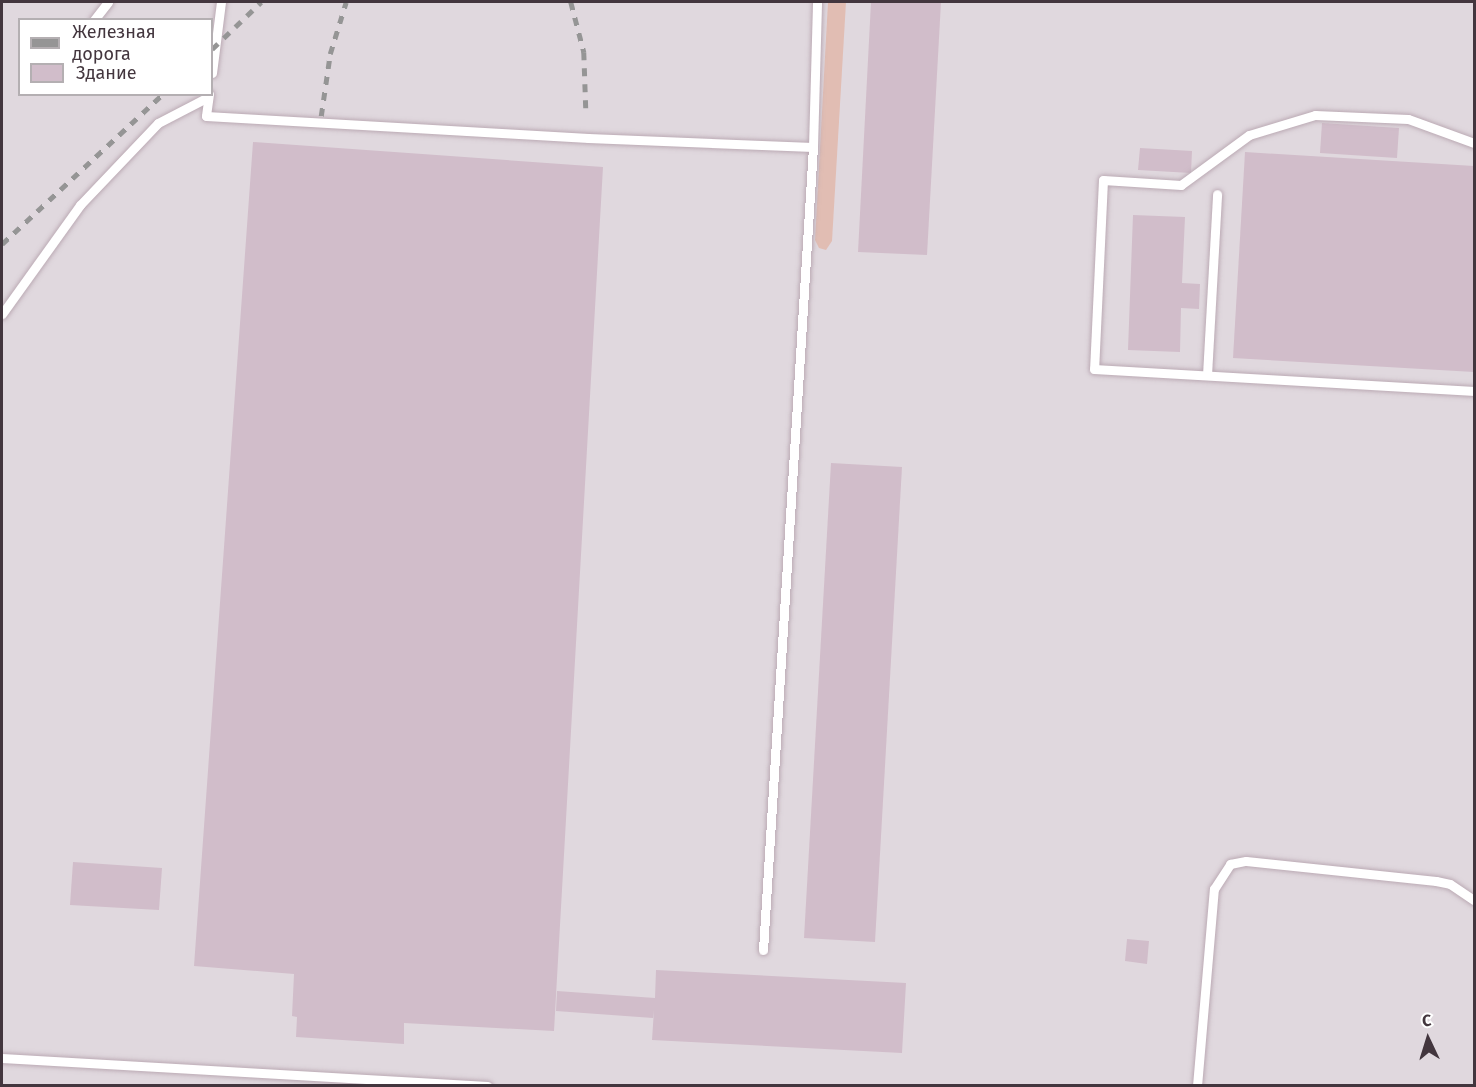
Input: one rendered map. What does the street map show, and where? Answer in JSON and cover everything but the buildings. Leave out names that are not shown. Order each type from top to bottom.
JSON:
[{"type":"lane","points":[[96,18],[108,2]]},
{"type":"lane","points":[[213,65],[221,2]]},
{"type":"lane","points":[[763,950],[813,147],[817,2]]},
{"type":"lane","points":[[208,96],[206,116],[588,138],[813,147]]},
{"type":"lane","points":[[2,314],[80,205],[158,123],[208,96]]},
{"type":"lane","points":[[1474,143],[1408,119],[1315,115],[1249,135],[1181,185],[1103,180],[1094,369],[1474,391]]},
{"type":"lane","points":[[1208,375],[1217,194]]},
{"type":"lane","points":[[1197,1086],[1214,889],[1230,864],[1246,861],[1436,881],[1450,884],[1474,900]]},
{"type":"lane","points":[[2,1058],[487,1086]]},
{"type":"shaded area","points":[[2,2],[1474,2],[1474,1085],[2,1086]]},
{"type":"shaded area","points":[[828,2],[846,2],[832,241],[826,250],[819,248],[815,240]]},
{"type":"railway","points":[[213,48],[261,2]]},
{"type":"railway","points":[[321,116],[330,54],[346,2]]},
{"type":"railway","points":[[571,2],[584,52],[586,108]]},
{"type":"railway","points":[[2,244],[161,96]]}]
